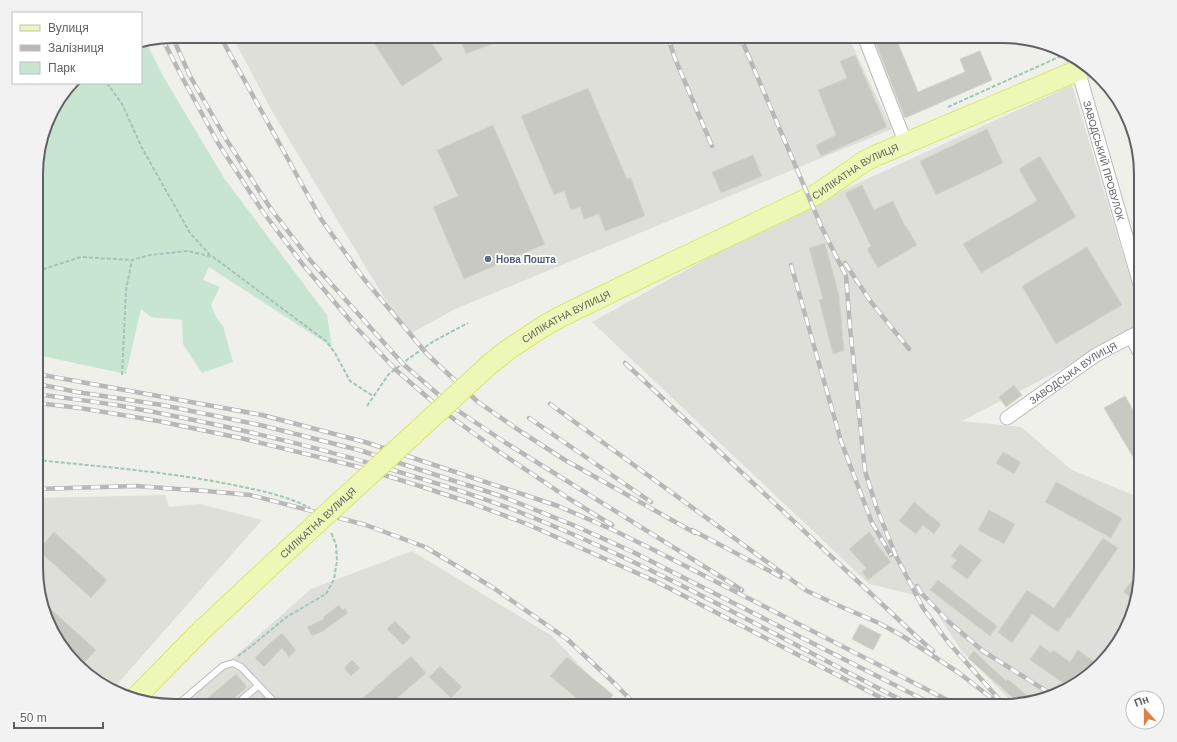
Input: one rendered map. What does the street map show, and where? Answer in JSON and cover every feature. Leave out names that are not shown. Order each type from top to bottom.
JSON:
[{"type":"main road","name":"СИЛІКАТНА ВУЛИЦЯ","points":[[139,694],[201,631],[278,559],[490,364],[524,338],[566,314],[815,195],[865,161],[875,156],[906,144],[1076,65]]},
{"type":"street","points":[[867,43],[906,144]]},
{"type":"street","name":"ЗАВОДСЬКИЙ ПРОВУЛОК","points":[[1080,69],[1134,263]]},
{"type":"street","name":"ЗАВОДСЬКА ВУЛИЦЯ","points":[[1007,418],[1096,354],[1134,335]]},
{"type":"lane","points":[[184,699],[223,666],[233,663],[241,667],[271,699]]},
{"type":"lane","points":[[242,699],[258,686]]},
{"type":"path","points":[[108,84],[122,104],[142,148],[190,233],[210,256]]},
{"type":"path","points":[[43,269],[81,257],[132,260],[150,255],[188,251],[213,257],[326,341],[335,353],[350,381],[373,396]]},
{"type":"path","points":[[122,375],[126,290],[132,260]]},
{"type":"path","points":[[367,406],[388,375],[434,341],[468,323]]},
{"type":"path","points":[[43,461],[204,478],[273,493],[298,502],[314,510]]},
{"type":"path","points":[[223,666],[249,648],[288,616],[326,594],[334,579],[337,562],[336,545],[329,526]]},
{"type":"shaded area","points":[[236,43],[851,43],[892,129],[455,309],[410,334],[395,315],[273,113]]},
{"type":"shaded area","points":[[1072,85],[1134,291],[1134,332],[962,421],[1021,427],[1072,470],[1134,495],[1134,576],[1127,610],[1112,641],[1089,666],[1076,677],[1045,692],[1009,699],[961,650],[927,598],[869,584],[592,322],[771,223]]},
{"type":"shaded area","points":[[165,495],[169,507],[200,504],[262,520],[116,685],[101,677],[81,661],[65,641],[50,610],[44,585],[43,498]]},
{"type":"shaded area","points":[[412,551],[552,636],[611,699],[187,699],[311,589]]},
{"type":"green space","points":[[148,46],[163,76],[224,178],[327,315],[332,347],[209,267],[203,280],[220,287],[211,305],[216,317],[223,326],[233,362],[202,373],[183,344],[182,320],[151,317],[141,309],[126,374],[43,356],[44,157],[47,140],[53,124],[65,101],[76,88],[80,84],[142,84],[142,47]]},
{"type":"building","points":[[374,43],[432,43],[443,60],[402,86]]},
{"type":"building","points":[[462,43],[494,43],[466,54]]},
{"type":"building","points":[[876,43],[898,43],[918,92],[965,72],[960,59],[980,51],[992,80],[905,118]]},
{"type":"building","points":[[855,55],[887,127],[821,156],[816,145],[836,135],[818,90],[847,78],[840,61]]},
{"type":"building","points":[[588,88],[627,179],[631,178],[645,216],[605,231],[599,214],[584,219],[580,207],[571,210],[564,191],[554,195],[521,116]]},
{"type":"building","points":[[493,125],[545,244],[464,279],[433,207],[458,196],[437,150]]},
{"type":"building","points":[[987,129],[1003,163],[936,195],[920,161]]},
{"type":"building","points":[[753,155],[762,176],[721,193],[712,172]]},
{"type":"building","points":[[1040,156],[1076,217],[981,273],[963,244],[1037,201],[1019,169]]},
{"type":"building","points":[[862,185],[874,210],[893,201],[905,226],[917,245],[878,268],[867,249],[871,246],[845,193]]},
{"type":"building","points":[[825,243],[839,295],[844,351],[833,354],[819,300],[823,299],[809,248]]},
{"type":"building","points":[[1087,247],[1122,305],[1056,344],[1022,286]]},
{"type":"building","points":[[1014,385],[1022,395],[1006,407],[999,397]]},
{"type":"building","points":[[1125,396],[1134,412],[1134,458],[1104,408]]},
{"type":"building","points":[[1003,452],[1021,462],[1014,474],[996,463]]},
{"type":"building","points":[[1056,482],[1122,518],[1111,538],[1045,502]]},
{"type":"building","points":[[914,502],[941,524],[934,534],[923,525],[916,534],[899,521]]},
{"type":"building","points":[[989,510],[1015,524],[1004,544],[978,530]]},
{"type":"building","points":[[54,532],[107,580],[91,598],[43,555],[43,544]]},
{"type":"building","points":[[869,532],[875,539],[874,541],[891,562],[868,580],[862,572],[866,568],[849,549]]},
{"type":"building","points":[[1103,538],[1118,548],[1069,619],[1068,617],[1058,632],[1032,614],[1012,643],[998,632],[1027,590],[1054,608]]},
{"type":"building","points":[[960,544],[982,560],[967,579],[951,567],[957,560],[951,556]]},
{"type":"building","points":[[1134,579],[1130,597],[1123,592]]},
{"type":"building","points":[[938,580],[997,626],[990,636],[930,590]]},
{"type":"building","points":[[339,605],[342,610],[345,608],[348,613],[323,631],[312,636],[307,627],[324,619],[323,617]]},
{"type":"building","points":[[50,608],[96,650],[84,663],[81,661],[65,641]]},
{"type":"building","points":[[395,621],[411,637],[403,645],[387,629]]},
{"type":"building","points":[[860,624],[881,635],[873,650],[852,639]]},
{"type":"building","points":[[282,633],[296,650],[289,657],[282,648],[264,667],[255,658]]},
{"type":"building","points":[[1040,645],[1051,653],[1053,650],[1070,662],[1078,650],[1094,661],[1076,677],[1063,683],[1030,660]]},
{"type":"building","points":[[974,651],[1006,681],[1008,679],[1028,696],[1014,698],[968,658]]},
{"type":"building","points":[[411,656],[426,673],[396,699],[362,699]]},
{"type":"building","points":[[567,657],[613,695],[610,699],[578,699],[550,676]]},
{"type":"building","points":[[352,660],[360,668],[351,676],[344,668]]},
{"type":"building","points":[[440,666],[462,687],[451,698],[429,677]]},
{"type":"building","points":[[236,674],[247,687],[233,699],[206,699]]},
{"type":"railway","points":[[175,43],[190,76],[226,139],[271,209],[310,260],[403,364],[454,408],[506,443],[742,590]]},
{"type":"railway","points":[[224,43],[321,219],[364,279],[427,354],[478,402],[523,433],[565,460],[695,533]]},
{"type":"railway","points":[[670,43],[674,56],[712,146]]},
{"type":"railway","points":[[743,43],[822,228],[846,276],[865,471],[877,509],[896,556],[923,608],[948,642],[999,699]]},
{"type":"railway","points":[[165,44],[218,143],[263,212],[304,266],[353,324],[397,371],[447,414],[498,451],[568,498],[612,525]]},
{"type":"railway","points":[[845,263],[871,302],[909,349]]},
{"type":"railway","points":[[791,265],[841,441],[872,523],[891,555]]},
{"type":"railway","points":[[625,363],[933,651]]},
{"type":"railway","points":[[43,375],[262,415],[365,442],[558,506],[611,529],[656,551],[945,699]]},
{"type":"railway","points":[[43,385],[162,405],[260,425],[359,450],[501,496],[573,525],[633,552],[922,699]]},
{"type":"railway","points":[[43,395],[116,405],[257,434],[327,451],[483,498],[534,518],[631,561],[725,608],[899,699]]},
{"type":"railway","points":[[43,404],[80,408],[158,421],[245,439],[355,466],[471,503],[527,524],[657,582],[883,699]]},
{"type":"railway","points":[[550,404],[807,591],[879,623],[901,635],[959,673],[993,699]]},
{"type":"railway","points":[[529,418],[651,502]]},
{"type":"railway","points":[[43,489],[136,486],[250,495],[366,525],[425,547],[492,587],[567,639],[630,699]]},
{"type":"railway","points":[[692,530],[781,577]]},
{"type":"railway","points":[[917,586],[922,594],[949,622],[983,651],[1047,691]]},
{"type":"place","name":"Нова Пошта","points":[[488,259]]}]
